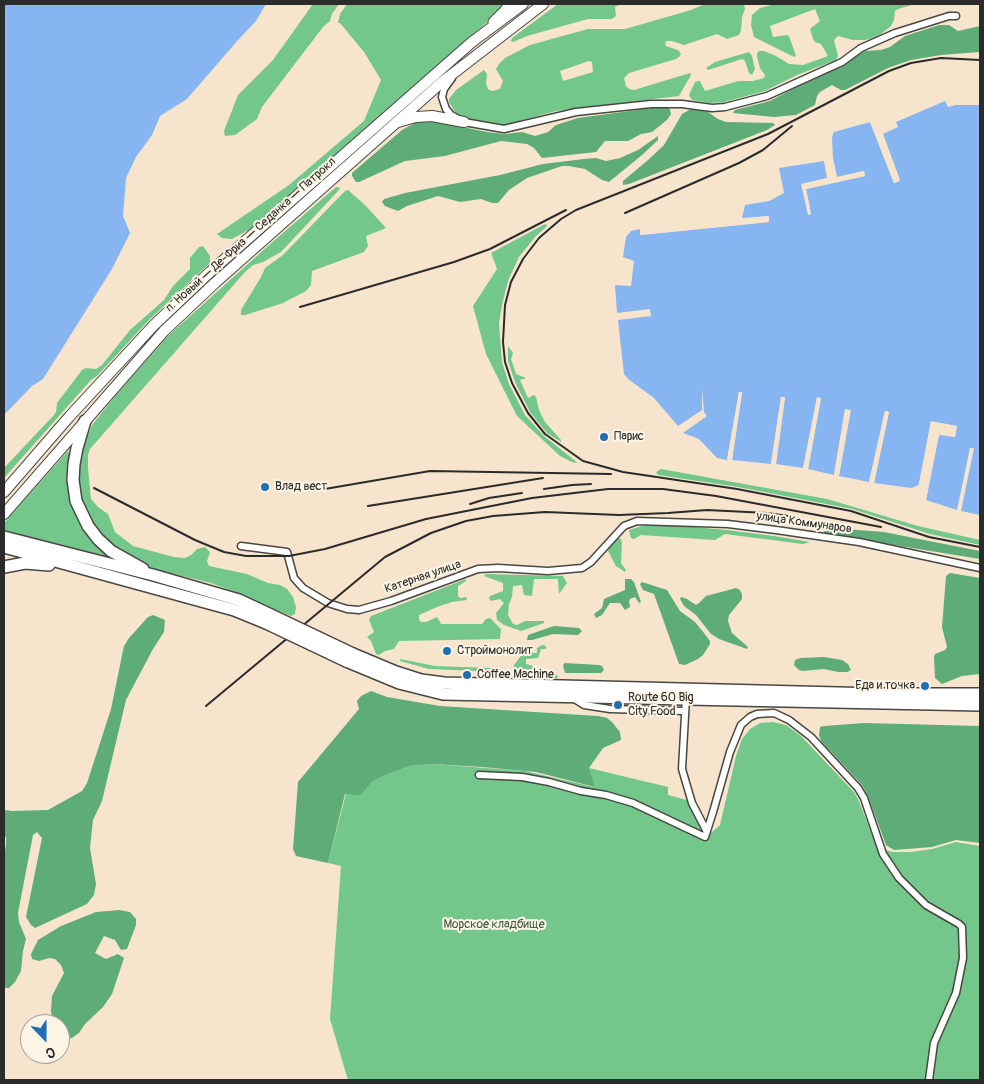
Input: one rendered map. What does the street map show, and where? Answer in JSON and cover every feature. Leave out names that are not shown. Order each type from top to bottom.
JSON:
[{"type":"highway","points":[[85,421],[77,448],[73,480],[76,501],[81,513],[98,539],[112,551],[153,575]]},
{"type":"highway","points":[[4,540],[153,575],[239,600],[269,619],[350,657],[399,683],[443,694],[980,705]]},
{"type":"highway","points":[[4,540],[87,570],[269,619]]},
{"type":"highway","points":[[4,566],[25,563],[87,570]]},
{"type":"highway","points":[[350,657],[421,680],[444,683],[878,694],[980,694]]},
{"type":"main road","points":[[483,33],[510,4]]},
{"type":"main road","name":"п. Новый — Де-Фриз — Седанка — Патрокл","points":[[4,492],[154,325],[210,272],[483,33],[523,4]]},
{"type":"main road","name":"п. Новый — Де-Фриз — Седанка — Патрокл","points":[[4,514],[164,332],[263,239],[442,82],[490,43],[543,4]]},
{"type":"main road","points":[[395,123],[416,117],[432,116],[464,122]]},
{"type":"street","points":[[490,43],[486,50],[449,81],[442,97],[446,109],[451,115],[464,122],[504,129],[576,112],[651,104],[682,104],[712,108],[733,106],[767,96],[842,62],[861,48],[895,33],[949,16],[956,16]]},
{"type":"street","name":"улица Коммунаров","points":[[624,526],[637,521],[728,524],[859,542],[980,568]]},
{"type":"street","name":"Катерная улица","points":[[241,546],[287,552],[294,578],[303,588],[328,603],[347,609],[358,610],[391,601],[478,569],[498,568],[548,571],[582,568],[591,562],[624,526]]},
{"type":"street","points":[[572,697],[579,703],[591,707],[684,711]]},
{"type":"street","points":[[686,698],[682,769],[692,803],[706,830]]},
{"type":"street","points":[[480,775],[522,777],[606,795],[633,803],[704,836],[735,738],[746,720],[757,714],[774,713],[796,724],[811,737],[858,788],[864,798],[883,854],[899,878],[926,905],[962,927],[963,958],[958,984],[952,1005],[934,1043],[929,1080]]},
{"type":"green space","points":[[313,4],[339,4],[332,14],[330,21],[323,27],[262,107],[257,119],[235,135],[225,136],[224,131],[238,95],[273,60]]},
{"type":"green space","points":[[347,4],[506,4],[250,229],[232,239],[222,238],[217,234],[289,185],[364,121],[381,80],[364,52],[338,23],[340,14]]},
{"type":"green space","points":[[558,4],[621,4],[615,7],[616,16],[612,19],[588,19],[527,36],[513,42],[511,41],[512,38]]},
{"type":"green space","points":[[705,4],[744,4],[745,9],[742,17],[741,31],[739,35],[727,39],[717,34],[684,45],[667,41],[665,43],[666,46],[678,50],[681,54],[680,56],[676,59],[629,73],[624,78],[626,86],[634,90],[690,73],[691,75],[679,96],[556,111],[505,125],[465,118],[455,112],[449,102],[449,99],[456,90],[484,70],[487,74],[486,83],[488,89],[492,91],[500,89],[503,81],[496,69],[499,64],[505,58],[530,45],[588,29],[625,29],[691,10]],"holes":[[[589,61],[592,62],[593,72],[563,81],[560,71]]]},
{"type":"green space","points":[[775,4],[915,4],[895,11],[891,26],[873,38],[853,40],[838,36],[834,40],[838,56],[836,60],[797,75],[765,91],[724,102],[710,103],[692,100],[689,95],[695,82],[698,81],[700,81],[705,91],[738,81],[753,81],[764,78],[765,75],[760,68],[757,56],[759,51],[776,56],[789,64],[803,65],[828,56],[821,44],[813,39],[810,29],[820,21],[815,9],[770,26],[773,37],[789,36],[796,56],[794,57],[754,37],[751,25],[752,15],[760,8]]},
{"type":"green space","points":[[939,25],[949,25],[958,31],[980,26],[980,52],[941,55],[911,60],[888,68],[845,90],[832,85],[820,92],[815,105],[796,115],[774,117],[733,113],[735,110],[770,101],[845,65],[865,51],[881,50],[890,47],[905,36]]},
{"type":"green space","points":[[749,52],[755,69],[752,75],[742,59],[708,70],[706,68],[715,62]]},
{"type":"green space","points":[[652,108],[668,108],[671,114],[667,120],[652,132],[641,134],[628,141],[605,141],[596,152],[542,158],[534,148],[527,144],[501,141],[445,156],[405,161],[359,182],[356,182],[352,176],[352,173],[402,130],[417,122],[433,121],[487,132],[505,134],[522,132],[535,136],[548,132],[556,125],[578,118]]},
{"type":"green space","points":[[691,109],[708,112],[726,122],[773,123],[775,125],[767,130],[623,185],[623,181],[664,145],[682,114]]},
{"type":"green space","points":[[658,136],[658,140],[609,182],[602,180],[585,169],[562,166],[527,178],[509,190],[498,203],[481,199],[460,202],[438,196],[407,206],[398,211],[385,206],[382,202],[384,199],[405,193],[500,175],[543,164],[596,158],[606,161],[620,158],[638,150]]},
{"type":"green space","points":[[336,187],[340,188],[339,190],[281,252],[253,265],[245,272],[90,449],[88,455],[91,499],[108,514],[115,532],[133,546],[174,557],[185,558],[197,549],[205,547],[210,552],[207,561],[209,566],[247,574],[287,589],[293,597],[296,607],[295,614],[291,616],[211,583],[154,569],[114,548],[101,535],[86,512],[80,492],[79,465],[92,425],[169,335]]},
{"type":"green space","points":[[348,190],[386,228],[366,236],[368,246],[364,252],[312,271],[311,285],[306,291],[283,303],[241,315],[241,310],[265,268],[283,255]]},
{"type":"green space","points":[[545,224],[547,225],[546,227],[519,257],[508,281],[499,323],[502,362],[509,384],[525,415],[544,436],[578,463],[560,456],[517,416],[486,354],[473,306],[497,269],[491,253]]},
{"type":"green space","points":[[203,246],[210,256],[210,263],[149,320],[96,377],[91,380],[4,478],[4,468],[53,416],[56,412],[57,403],[82,370],[86,368],[96,369],[102,365],[130,330],[164,300],[173,286],[190,269],[190,258],[199,247]]},
{"type":"green space","points":[[508,346],[513,353],[511,359],[516,374],[526,378],[520,380],[528,398],[534,395],[536,397],[539,410],[545,422],[561,442],[547,433],[530,412],[515,382],[508,361]]},
{"type":"green space","points":[[68,451],[68,480],[71,502],[83,529],[106,554],[104,557],[4,530],[4,523]]},
{"type":"green space","points":[[661,469],[827,499],[918,526],[980,540],[980,545],[930,534],[852,509],[738,487],[658,475],[656,472]]},
{"type":"green space","points":[[642,526],[683,526],[727,530],[810,542],[803,544],[725,534],[715,540],[641,535],[634,539],[631,538],[629,530]]},
{"type":"green space","points":[[826,529],[884,532],[980,551],[980,559],[826,534],[824,532]]},
{"type":"green space","points":[[617,538],[621,539],[622,543],[621,563],[626,570],[625,572],[616,566],[608,551]]},
{"type":"green space","points":[[950,573],[980,578],[980,674],[962,676],[942,684],[935,678],[934,657],[935,654],[945,650],[947,647],[942,627],[946,576]]},
{"type":"green space","points":[[486,574],[563,576],[567,583],[559,594],[558,579],[534,579],[532,596],[524,595],[522,585],[513,586],[508,615],[513,624],[517,625],[525,621],[544,621],[544,623],[521,631],[504,625],[497,620],[496,613],[504,603],[500,599],[491,601],[489,598],[503,591],[503,583],[484,576]]},
{"type":"green space","points":[[466,579],[466,581],[458,586],[458,596],[460,598],[466,597],[467,600],[437,607],[419,615],[419,620],[426,622],[437,617],[441,624],[482,624],[486,619],[490,618],[501,629],[500,639],[399,641],[394,649],[379,655],[376,654],[371,641],[367,637],[374,632],[369,620],[371,616]]},
{"type":"green space","points":[[625,579],[631,579],[634,582],[641,602],[639,603],[635,597],[630,599],[630,607],[625,610],[620,603],[610,603],[602,615],[596,618],[594,614],[602,608],[604,599],[625,590]]},
{"type":"green space","points":[[642,582],[667,590],[680,611],[695,622],[710,641],[703,655],[698,659],[685,665],[679,664],[654,594],[643,590],[640,584]]},
{"type":"green space","points":[[736,588],[740,590],[742,599],[729,615],[728,621],[732,633],[748,647],[747,649],[719,639],[711,634],[696,615],[684,606],[680,599],[681,597],[687,599],[696,605],[706,596]]},
{"type":"green space","points":[[153,615],[165,620],[164,632],[126,700],[102,801],[93,820],[90,848],[96,884],[94,895],[87,904],[35,928],[31,925],[26,917],[42,838],[37,832],[33,835],[18,913],[19,922],[26,939],[21,971],[15,982],[9,988],[5,988],[4,856],[6,837],[4,836],[4,807],[5,810],[12,811],[48,810],[82,791],[87,783],[111,709],[124,646],[148,617]]},
{"type":"green space","points":[[554,626],[579,628],[582,631],[578,635],[553,634],[527,640],[528,635]]},
{"type":"green space","points":[[542,645],[546,646],[546,649],[541,649],[538,658],[526,659],[526,664],[533,666],[542,673],[556,674],[558,677],[555,679],[512,677],[514,665],[523,653],[531,650],[533,653],[537,653],[537,648]]},
{"type":"green space","points":[[824,657],[842,660],[848,664],[851,670],[847,672],[824,669],[803,671],[794,665],[795,660],[800,658]]},
{"type":"green space","points":[[400,659],[435,666],[491,668],[496,676],[494,678],[486,678],[478,671],[429,669],[400,661]]},
{"type":"green space","points":[[565,663],[599,665],[604,670],[601,673],[565,673],[563,665]]},
{"type":"green space","points":[[371,691],[387,697],[440,706],[598,716],[607,718],[612,722],[620,732],[621,740],[603,748],[589,768],[595,787],[536,772],[433,764],[410,766],[373,781],[360,796],[345,794],[328,863],[296,856],[293,849],[298,782],[359,709],[357,701],[361,696]]},
{"type":"green space","name":"Морское кладбище","points":[[773,722],[786,725],[801,736],[854,792],[875,843],[881,849],[893,852],[911,852],[932,849],[956,842],[980,846],[980,1080],[348,1080],[330,1019],[341,866],[328,863],[346,794],[360,796],[373,781],[410,766],[433,764],[525,771],[594,787],[589,768],[668,787],[668,795],[687,800],[701,830],[712,832],[720,825],[736,756],[742,739],[750,729],[760,723]]},
{"type":"green space","points":[[864,723],[980,726],[980,843],[956,840],[932,847],[894,850],[886,845],[862,785],[821,741],[819,735],[820,727]]},
{"type":"green space","points":[[119,910],[130,912],[136,919],[136,925],[127,949],[121,950],[115,940],[104,936],[95,953],[106,959],[118,954],[124,958],[112,994],[103,1007],[85,1024],[79,1033],[70,1038],[70,1014],[51,1014],[51,1011],[52,996],[64,973],[61,965],[55,959],[49,958],[39,961],[32,959],[31,954],[38,940],[61,926],[96,912]]},
{"type":"water","points":[[4,4],[266,4],[256,21],[187,99],[160,116],[152,135],[136,157],[126,178],[123,216],[130,233],[112,269],[43,379],[32,386],[4,415]]},
{"type":"water","points":[[945,101],[948,107],[980,105],[980,515],[961,511],[974,448],[970,448],[957,510],[926,500],[939,434],[955,437],[957,426],[931,422],[919,485],[911,488],[874,483],[889,412],[885,411],[869,482],[839,476],[850,410],[845,410],[834,475],[808,469],[821,398],[817,398],[803,468],[776,464],[785,397],[781,397],[771,464],[732,460],[742,393],[739,392],[727,460],[717,458],[699,439],[683,433],[707,416],[704,412],[702,388],[702,410],[678,426],[654,398],[624,374],[618,320],[651,316],[650,309],[617,313],[615,285],[631,286],[634,261],[623,257],[626,237],[631,231],[640,229],[640,235],[769,222],[768,216],[742,218],[745,205],[769,201],[784,193],[779,168],[824,161],[828,178],[802,184],[811,214],[806,189],[865,176],[864,171],[837,177],[833,159],[832,137],[834,132],[870,122],[894,183],[900,180],[883,134],[898,127],[896,122]]},
{"type":"pier","points":[[873,121],[895,180],[897,179],[880,135],[882,132],[900,181],[894,183],[870,122]]},
{"type":"pier","points":[[833,159],[837,177],[864,171],[865,176],[806,189],[811,214],[808,215],[801,184],[827,178],[824,161],[826,161],[830,179],[804,186],[837,180],[831,160]]},
{"type":"pier","points":[[769,216],[769,222],[641,235],[640,229],[642,229],[643,233],[767,220],[766,218],[742,221],[740,219]]},
{"type":"pier","points":[[739,392],[742,392],[732,460],[727,460]]},
{"type":"pier","points":[[781,397],[785,397],[776,464],[774,464],[775,450],[773,464],[771,464]]},
{"type":"pier","points":[[817,397],[821,398],[808,469],[803,468]]},
{"type":"pier","points":[[845,409],[851,410],[839,476],[837,476],[848,412],[836,476],[834,475]]},
{"type":"pier","points":[[885,411],[889,412],[874,483],[869,482]]},
{"type":"pier","points":[[931,421],[957,426],[955,437],[939,435],[926,500],[924,499],[937,433],[953,434],[955,428],[933,424],[921,486],[918,488]]},
{"type":"railway","points":[[980,60],[941,58],[911,63],[889,71],[768,134],[576,210],[561,219],[539,238],[523,259],[511,282],[505,305],[503,342],[505,362],[512,383],[528,413],[545,434],[583,461],[623,472],[737,489],[851,511],[929,537],[980,547]]},
{"type":"railway","points":[[625,213],[739,163],[763,150],[792,126]]},
{"type":"railway","points":[[300,307],[454,262],[490,249],[566,210]]},
{"type":"railway","points":[[319,490],[430,471],[611,474]]},
{"type":"railway","points":[[368,506],[543,478]]},
{"type":"railway","points":[[544,489],[591,484]]},
{"type":"railway","points":[[94,488],[195,540],[224,552],[246,556],[289,556],[325,549],[426,519],[532,498],[608,489],[663,489],[716,496],[881,527]]},
{"type":"railway","points":[[470,504],[489,498],[522,493]]},
{"type":"railway","points":[[206,706],[385,557],[431,533],[466,521],[493,516],[545,512],[619,515],[707,510],[788,516]]},
{"type":"place","name":"Парис","points":[[604,437]]},
{"type":"place","name":"Влад вест","points":[[265,487]]},
{"type":"place","name":"Строймонолит","points":[[447,651]]},
{"type":"place","name":"Coffee Machine","points":[[467,675]]},
{"type":"place","name":"Еда и точка","points":[[925,686]]},
{"type":"place","name":"Route 60 Big City Food","points":[[618,705]]}]
